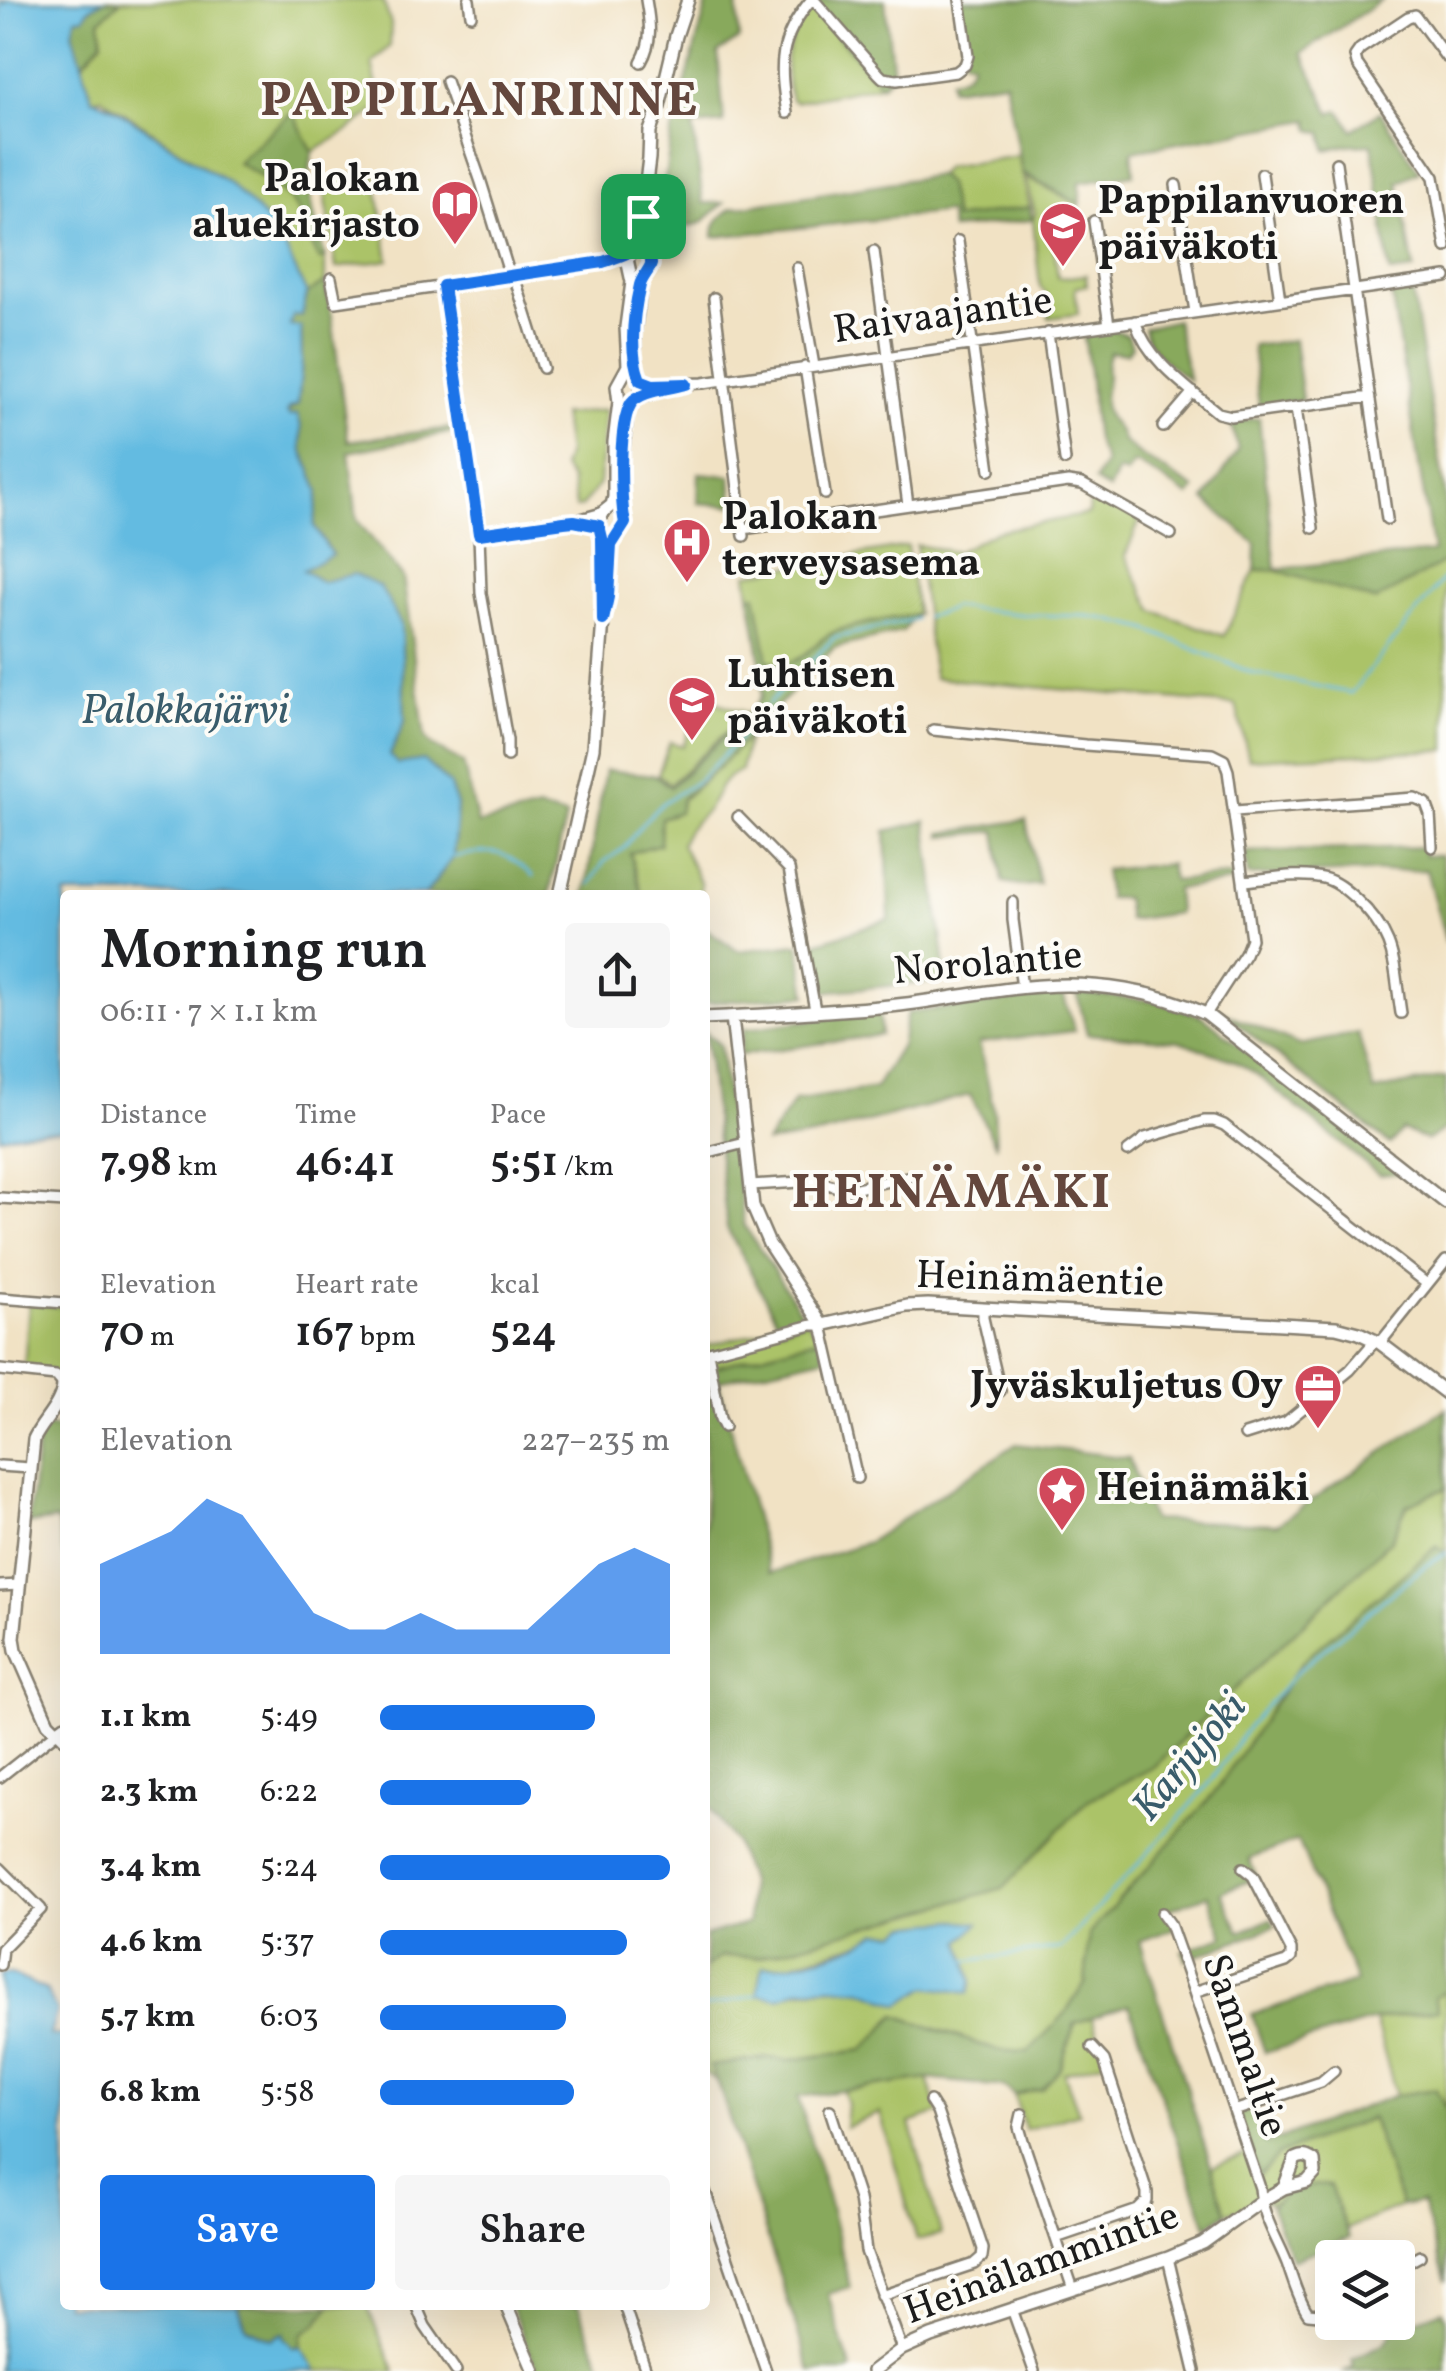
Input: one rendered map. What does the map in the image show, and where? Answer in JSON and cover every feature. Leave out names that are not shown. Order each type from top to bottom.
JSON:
[{"type":"street","points":[[469,0],[471,15]]},
{"type":"street","points":[[641,62],[650,42],[646,0]]},
{"type":"street","points":[[676,36],[680,0]]},
{"type":"street","points":[[561,890],[594,748],[603,620],[602,519],[614,497],[617,386],[628,366],[626,327],[632,282],[627,259],[639,240],[650,132],[688,0]]},
{"type":"street","points":[[788,113],[781,60],[786,40],[812,0],[878,74],[891,80],[956,72],[965,66],[968,56],[960,0]]},
{"type":"street","points":[[1446,57],[1415,15],[1355,56],[1434,178],[1446,247]]},
{"type":"street","points":[[446,81],[543,368]]},
{"type":"street","points":[[1336,163],[1387,518]]},
{"type":"street","points":[[1262,174],[1280,300]]},
{"type":"street","points":[[1176,185],[1195,312]]},
{"type":"street","points":[[603,620],[610,585],[611,545],[625,523],[621,461],[626,413],[642,386],[634,334],[641,282],[651,260],[643,216]]},
{"type":"street","points":[[1094,221],[1109,324]]},
{"type":"street","points":[[958,241],[990,470]]},
{"type":"street","points":[[331,278],[336,302],[603,262],[632,251],[644,250],[649,254]]},
{"type":"street","points":[[874,251],[908,505]]},
{"type":"street","points":[[603,262],[640,273],[648,269]]},
{"type":"street","points":[[797,268],[825,494]]},
{"type":"street","name":"Raivaajantie","points":[[639,380],[653,385],[724,380],[1446,277]]},
{"type":"street","points":[[443,286],[479,534],[481,593],[507,756]]},
{"type":"street","points":[[714,298],[744,532],[778,524]]},
{"type":"street","points":[[1134,321],[1152,354],[1218,413],[1231,416],[1369,398]]},
{"type":"street","points":[[1048,333],[1064,460]]},
{"type":"street","points":[[621,378],[630,375],[639,380]]},
{"type":"street","name":"Raivaajantie","points":[[636,399],[686,384]]},
{"type":"street","points":[[1164,427],[1193,392]]},
{"type":"street","points":[[618,394],[625,400],[636,399]]},
{"type":"street","points":[[1296,408],[1313,528]]},
{"type":"street","points":[[806,520],[1068,482],[1082,484],[1171,534]]},
{"type":"street","points":[[479,534],[602,519],[615,509],[622,514]]},
{"type":"street","points":[[602,519],[610,535],[618,533]]},
{"type":"street","points":[[933,730],[1212,754],[1224,760],[1235,810],[1250,933],[1245,954],[1206,1014]]},
{"type":"street","points":[[1235,810],[1414,798],[1426,803],[1432,847]]},
{"type":"street","points":[[738,817],[790,869],[815,1010]]},
{"type":"street","points":[[1244,881],[1323,878],[1343,888],[1381,926],[1391,945],[1401,1013]]},
{"type":"street","points":[[1013,902],[1022,988]]},
{"type":"street","name":"Norolantie","points":[[710,1018],[889,1006],[1022,988],[1076,986],[1177,1001],[1206,1014],[1446,1204]]},
{"type":"street","points":[[732,1017],[754,1207],[762,1232],[822,1325],[857,1478]]},
{"type":"street","points":[[1128,1151],[1145,1138],[1204,1121],[1224,1125],[1427,1284]]},
{"type":"street","points":[[710,1152],[744,1143]]},
{"type":"street","points":[[750,1185],[817,1181],[848,1190],[916,1175]]},
{"type":"street","points":[[0,1198],[60,1202]]},
{"type":"street","points":[[1244,1436],[1286,1422],[1350,1370],[1446,1261]]},
{"type":"street","points":[[0,1298],[60,1303]]},
{"type":"street","name":"Heinämäentie","points":[[822,1325],[907,1306],[1336,1328],[1378,1341],[1446,1394]]},
{"type":"street","points":[[983,1308],[1000,1391]]},
{"type":"street","points":[[710,1352],[822,1325]]},
{"type":"street","points":[[0,1370],[56,1376],[60,1381]]},
{"type":"street","points":[[710,1372],[724,1428]]},
{"type":"street","points":[[60,1398],[34,1439],[14,1638],[48,1723],[60,1732]]},
{"type":"street","points":[[0,1466],[30,1468]]},
{"type":"street","points":[[0,1586],[19,1585]]},
{"type":"street","points":[[0,1777],[60,1734]]},
{"type":"street","points":[[0,1868],[41,1908],[2,1949],[0,1965]]},
{"type":"street","points":[[1194,1992],[1291,1958],[1291,1950],[1253,1876],[1244,1868]]},
{"type":"street","name":"Sammaltie","points":[[1162,1913],[1170,1924],[1194,1992],[1261,2200],[1302,2306],[1308,2314],[1315,2314]]},
{"type":"street","points":[[1056,2238],[1138,2210],[1148,2192],[1104,2060],[1092,2047]]},
{"type":"street","points":[[1234,2111],[1321,2082],[1334,2071]]},
{"type":"street","points":[[881,2295],[974,2264],[982,2257],[983,2249],[937,2112],[930,2102]]},
{"type":"street","points":[[830,2110],[859,2200],[866,2251],[902,2349]]},
{"type":"street","points":[[1022,2114],[1019,2127],[1074,2289]]},
{"type":"street","name":"Heinälammintie","points":[[873,2371],[902,2349],[931,2336],[1168,2258],[1215,2236],[1261,2200],[1284,2188]]},
{"type":"street","points":[[710,2206],[765,2371]]},
{"type":"street","points":[[1415,2259],[1420,2256]]},
{"type":"street","points":[[1168,2258],[1195,2371]]},
{"type":"street","points":[[1012,2309],[1034,2371]]},
{"type":"street","points":[[418,2310],[456,2371]]},
{"type":"street","points":[[508,2310],[534,2371]]},
{"type":"street","points":[[626,2310],[646,2371]]},
{"type":"green space","points":[[104,0],[121,0],[100,20],[102,41],[81,65],[73,32],[76,18]]},
{"type":"green space","points":[[121,0],[383,0],[391,24],[390,46],[372,63],[381,106],[313,152],[292,113],[238,163],[273,185],[295,206],[317,255],[320,260],[325,258],[325,282],[307,294],[289,259],[231,185],[101,97],[92,99],[60,74],[81,65],[102,42],[100,20]]},
{"type":"green space","points":[[708,0],[737,0],[739,39],[718,53],[724,123],[693,126],[703,203],[724,203],[701,223],[663,233],[659,220],[671,136]]},
{"type":"green space","points":[[819,0],[885,0],[893,75],[881,85],[813,9]]},
{"type":"green space","points":[[960,0],[1382,0],[1302,53],[1331,114],[1339,110],[1353,130],[1380,112],[1419,171],[1398,182],[1414,270],[1390,273],[1372,144],[1326,150],[1323,133],[1311,130],[1309,120],[1132,151],[1134,174],[1080,182],[1080,204],[1022,172],[1005,81],[951,88],[950,79],[964,74],[972,62],[964,60]]},
{"type":"green space","points":[[807,9],[813,9],[881,85],[791,100],[787,53]]},
{"type":"green space","points":[[292,112],[313,152],[310,192],[325,258],[320,260],[295,205],[273,184],[237,162]]},
{"type":"green space","points":[[1018,156],[1030,207],[954,219],[947,184],[938,175],[945,167]]},
{"type":"green space","points":[[375,172],[389,260],[336,268],[323,180]]},
{"type":"green space","points":[[938,175],[947,184],[954,219],[1030,207],[1032,220],[951,230],[948,212],[714,237],[718,220],[732,208]]},
{"type":"green space","points":[[1026,177],[1078,204],[1079,211],[1050,221],[1052,233],[1062,232],[1064,244],[1054,246],[1058,278],[1086,275],[1087,285],[1075,288],[1078,314],[1049,318],[1046,293],[1040,287],[1035,213]]},
{"type":"green space","points":[[325,282],[348,441],[460,427],[460,431],[349,452],[357,520],[403,577],[425,738],[463,763],[478,824],[538,809],[566,816],[550,890],[429,890],[453,857],[457,805],[437,772],[423,761],[398,764],[390,755],[405,720],[322,582],[302,570],[332,554],[314,526],[318,491],[302,449],[301,426],[287,412],[298,404],[302,362],[301,328],[290,326],[292,316],[302,315],[307,294]]},
{"type":"green space","points":[[1412,290],[1446,500],[1446,561],[1375,601],[1276,570],[1255,570],[1256,544],[1205,500],[1238,450],[1231,422],[1259,418],[1276,569],[1433,552],[1391,293]]},
{"type":"green space","points":[[1176,320],[1189,380],[1155,351],[1144,328]]},
{"type":"green space","points":[[1114,330],[1128,335],[1132,346],[1127,353],[1110,352],[1108,356],[1104,398],[1108,416],[1123,441],[1195,489],[1189,496],[1138,464],[1133,464],[1127,474],[1118,471],[1109,490],[1095,481],[1105,463],[1096,440],[1083,333]]},
{"type":"green space","points":[[1294,340],[1302,400],[1259,406],[1252,346]]},
{"type":"green space","points":[[605,410],[599,484],[576,508],[571,480],[562,467],[567,453],[562,415]]},
{"type":"green space","points":[[699,473],[731,476],[733,506],[698,503]]},
{"type":"green space","points":[[1091,494],[1140,520],[1125,556],[1154,611],[1224,636],[1255,570],[1276,570],[1375,601],[1446,561],[1446,750],[1249,759],[1236,705],[934,678],[916,545],[956,552],[997,531],[1089,514]]},
{"type":"green space","points":[[907,546],[917,614],[837,631],[800,658],[768,661],[756,596],[750,595],[747,574]]},
{"type":"green space","points":[[750,595],[756,595],[768,661],[781,663],[800,658],[837,631],[917,614],[902,632],[834,648],[719,767],[682,798],[679,812],[661,818],[660,844],[630,853],[641,890],[586,890],[605,770],[655,775],[670,787],[752,711],[762,695]]},
{"type":"green space","points":[[704,698],[747,713],[670,784],[658,774],[670,742],[683,746]]},
{"type":"green space","points":[[748,737],[741,770],[722,784],[681,844],[701,884],[700,890],[641,890],[630,853],[660,843],[661,818]]},
{"type":"green space","points":[[1026,820],[1039,884],[1003,882],[996,831],[942,837],[942,833]]},
{"type":"green space","points":[[926,821],[947,981],[820,992],[810,945],[889,919],[886,831]]},
{"type":"green space","points":[[1422,847],[1425,856],[1441,855],[1446,878],[1446,943],[1426,870],[1248,876],[1245,852]]},
{"type":"green space","points":[[1170,864],[1173,881],[1233,875],[1234,882],[1176,889],[1178,913],[1128,920],[1125,898],[1108,898],[1104,870]]},
{"type":"green space","points":[[710,931],[738,951],[799,944],[807,995],[710,1003]]},
{"type":"green space","points":[[1077,993],[1158,1001],[1204,1017],[1398,1173],[1379,1175],[1255,1073],[1232,1060],[1179,1041],[1087,1034]]},
{"type":"green space","points":[[1063,994],[1075,1031],[979,1043],[994,1111],[996,1146],[970,1095],[818,1135],[766,1143],[794,1101],[875,1088],[901,1046],[907,1013]]},
{"type":"green space","points":[[879,1011],[881,1035],[740,1055],[744,1029]]},
{"type":"green space","points":[[1221,1011],[1299,1045],[1358,1033],[1374,1091],[1446,1077],[1446,1129],[1427,1140],[1402,1130],[1390,1144]]},
{"type":"green space","points":[[710,1036],[720,1045],[744,1225],[806,1320],[781,1328],[727,1228],[710,1077]]},
{"type":"green space","points":[[29,1304],[60,1307],[60,1375],[24,1368]]},
{"type":"green space","points":[[806,1320],[820,1338],[710,1369],[710,1345]]},
{"type":"green space","points":[[820,1338],[825,1357],[718,1381],[770,1573],[868,1542],[1016,1444],[1129,1458],[1152,1520],[1277,1524],[1446,1408],[1446,1488],[1407,1505],[1391,1540],[1152,1768],[1088,1800],[1003,1888],[759,1957],[721,1956],[710,1964],[710,1934],[748,1923],[749,1881],[735,1843],[710,1808],[710,1369]]},
{"type":"green space","points":[[45,1427],[60,1428],[60,1535],[57,1520],[28,1524],[38,1439]]},
{"type":"green space","points":[[1446,1488],[1446,1554],[1436,1547],[1303,1661],[1213,1795],[1090,1933],[1085,1984],[1064,2015],[1028,2053],[995,2050],[896,2015],[863,2050],[711,2066],[718,2082],[710,2076],[710,1964],[721,1956],[759,1957],[1003,1888],[1088,1800],[1152,1768],[1391,1540],[1407,1505]],"holes":[[[866,1941],[832,1987],[758,1995],[763,1967],[780,1967]]]},
{"type":"green space","points":[[1437,1546],[1446,1554],[1446,1991],[1434,1997],[1438,2010],[1374,2020],[1265,2053],[1252,2014],[1356,1982],[1298,1840],[1249,1859],[1257,1878],[1221,1892],[1240,1932],[1271,1919],[1275,1926],[1186,1960],[1183,1951],[1224,1937],[1208,1895],[1168,1910],[1175,1928],[1140,1941],[1226,2213],[1207,2226],[1129,2005],[1075,2023],[1060,2068],[1042,2089],[1014,2095],[1005,2087],[928,2079],[798,2097],[850,2287],[828,2294],[852,2368],[810,2371],[710,2066],[863,2050],[896,2015],[995,2050],[1028,2052],[1064,2015],[1085,1984],[1089,1934],[1213,1795],[1303,1660]]},
{"type":"green space","points":[[1446,1991],[1446,2110],[1435,2089],[1396,2095],[1375,2020],[1437,2010],[1434,1996]]},
{"type":"green space","points":[[1092,2017],[1107,2061],[1064,2073],[1079,2113],[1025,2130],[1014,2095],[1042,2089],[1060,2068],[1075,2023]]},
{"type":"green space","points":[[928,2079],[939,2113],[910,2123],[941,2234],[917,2240],[880,2113],[845,2127],[847,2104],[843,2091]]},
{"type":"green space","points":[[1436,2089],[1446,2110],[1446,2282],[1422,2203],[1401,2206],[1371,2118],[1278,2155],[1259,2175],[1237,2115],[1253,2108],[1266,2144],[1396,2095]]},
{"type":"green space","points":[[1371,2118],[1401,2206],[1346,2229],[1330,2186],[1273,2202],[1271,2208],[1268,2201],[1226,2213],[1211,2167],[1250,2153],[1259,2174],[1278,2155]]},
{"type":"green space","points":[[1314,2185],[1330,2186],[1349,2238],[1315,2240],[1315,2251],[1292,2260],[1271,2208],[1284,2195]]},
{"type":"green space","points":[[240,2310],[327,2310],[302,2334],[301,2346],[294,2348],[280,2334],[271,2339],[246,2327]]},
{"type":"green space","points":[[327,2310],[368,2310],[395,2371],[316,2371],[302,2350],[301,2334],[318,2323]]},
{"type":"green space","points":[[512,2310],[580,2310],[604,2371],[538,2371]]},
{"type":"green space","points":[[1443,2310],[1446,2371],[1345,2371],[1354,2366],[1352,2359],[1387,2340],[1415,2340],[1415,2320]]},
{"type":"water","name":"Palokkajärvi","points":[[0,0],[5,4],[6,0],[104,0],[84,17],[76,18],[73,32],[92,98],[111,106],[231,185],[276,229],[307,294],[302,315],[293,316],[290,326],[301,327],[302,362],[298,404],[287,413],[297,414],[301,426],[302,449],[319,491],[314,526],[332,555],[303,570],[322,582],[354,574],[380,587],[401,624],[405,720],[390,755],[398,764],[423,760],[449,784],[457,805],[453,857],[429,890],[60,890],[60,1129],[0,1137]]},
{"type":"water","points":[[954,1920],[979,1923],[961,1941],[972,1980],[969,1993],[927,1987],[900,2004],[862,1990],[832,1987],[800,1989],[779,1998],[757,1995],[763,1966],[823,1956],[878,1932],[897,1933],[907,1926]]},
{"type":"water","points":[[0,1974],[12,1974],[46,1990],[57,2011],[50,2035],[60,2035],[60,2310],[240,2310],[246,2327],[271,2339],[283,2333],[294,2348],[301,2346],[316,2371],[0,2371]]},
{"type":"waterway","points":[[925,617],[952,607],[1106,619],[1146,629],[1252,673],[1351,693],[1446,576]]},
{"type":"waterway","points":[[769,703],[834,638],[916,619]]},
{"type":"waterway","points":[[590,884],[604,862],[624,848],[645,820],[664,802],[699,780],[765,707]]},
{"type":"waterway","points":[[453,857],[496,853],[513,860],[533,876]]},
{"type":"waterway","name":"Karjujoki","points":[[967,1961],[1061,1948],[1208,1785],[1250,1724],[1299,1670],[1446,1553]]},
{"type":"waterway","points":[[710,2006],[757,1995]]},
{"type":"place","name":"Palokan aluekirjasto","points":[[455,246]]},
{"type":"place","name":"Pappilanvuoren päiväkoti","points":[[1063,268]]},
{"type":"place","name":"Palokan terveysasema","points":[[687,584]]},
{"type":"place","name":"Luhtisen päiväkoti","points":[[692,742]]},
{"type":"place","name":"Jyväskuljetus Oy","points":[[1318,1430]]},
{"type":"place","name":"Heinämäki","points":[[1062,1532]]},
{"type":"district","name":"PAPPILANRINNE","points":[[480,102]]},
{"type":"district","name":"HEINÄMÄKI","points":[[952,1194]]},
{"type":"route","points":[[643,216],[651,260],[641,282],[636,315],[637,373],[648,384],[686,384],[644,395],[628,409],[621,464],[625,523],[611,545],[603,620],[599,526],[574,521],[479,534],[443,286],[620,257],[638,244],[643,216]]}]
